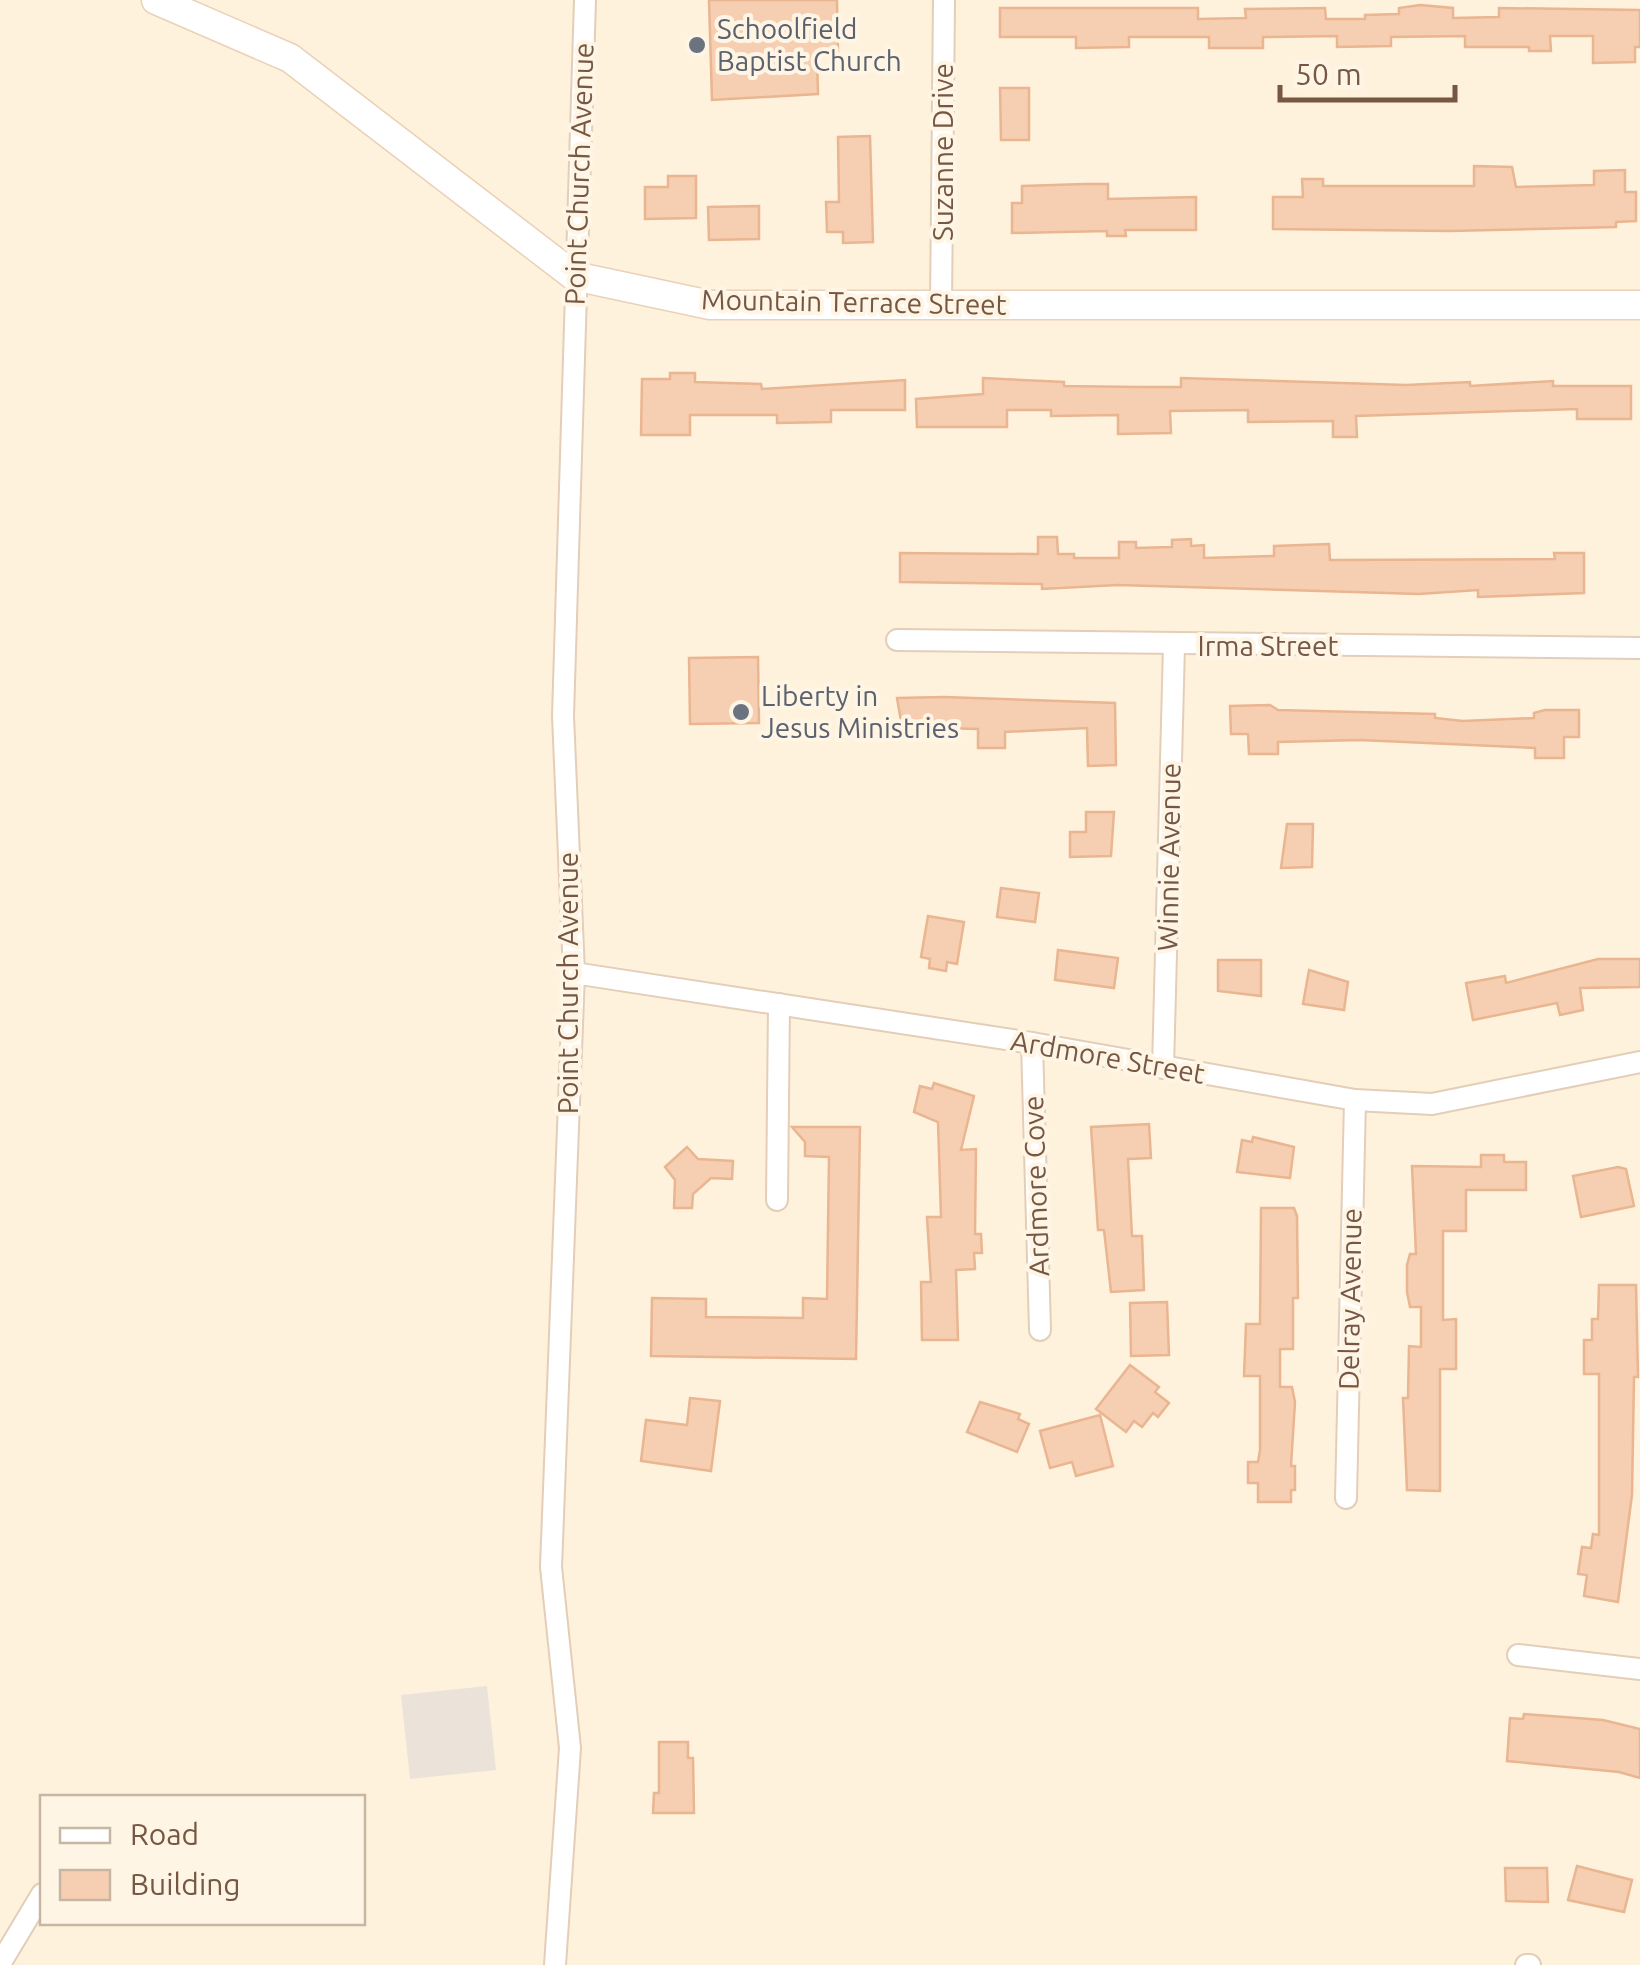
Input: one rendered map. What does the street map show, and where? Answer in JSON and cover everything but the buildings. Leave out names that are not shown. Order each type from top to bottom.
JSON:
[{"type":"street","name":"Mountain Terrace Street","points":[[156,0],[290,58],[574,276],[710,305],[1640,305]]},
{"type":"street","name":"Point Church Avenue","points":[[555,1965],[570,1748],[551,1567],[574,974],[563,716],[574,276],[586,0]]},
{"type":"street","name":"Suzanne Drive","points":[[942,304],[944,0]]},
{"type":"street","name":"Irma Street","points":[[897,640],[1174,646],[1640,648]]},
{"type":"street","name":"Winnie Avenue","points":[[1163,1068],[1174,646]]},
{"type":"street","name":"Ardmore Street","points":[[574,974],[1032,1042],[1355,1100],[1432,1104],[1640,1062]]},
{"type":"street","points":[[777,1200],[779,1004]]},
{"type":"street","name":"Ardmore Cove","points":[[1032,1042],[1040,1330]]},
{"type":"street","name":"Delray Avenue","points":[[1346,1498],[1355,1100]]},
{"type":"street","points":[[1518,1655],[1640,1669]]},
{"type":"street","points":[[0,1964],[40,1897]]},
{"type":"shaded area","points":[[487,1686],[496,1770],[410,1779],[401,1695]]},
{"type":"place","name":"Schoolfield Baptist Church","points":[[697,45]]},
{"type":"place","name":"Liberty in Jesus Ministries","points":[[741,712]]}]
